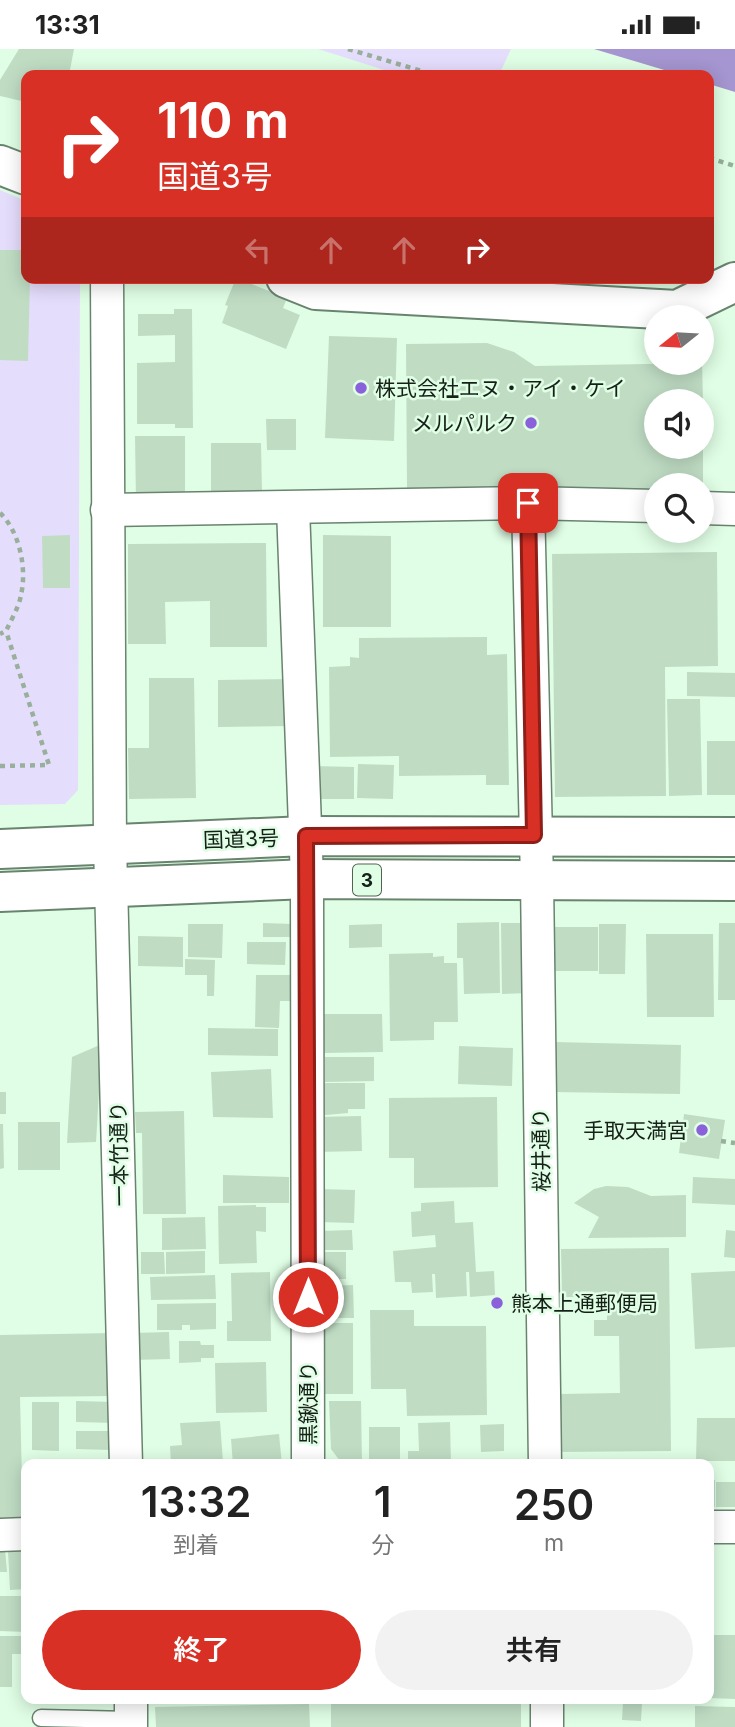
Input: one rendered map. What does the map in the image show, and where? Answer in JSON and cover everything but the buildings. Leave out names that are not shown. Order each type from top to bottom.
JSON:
[{"type":"main road","points":[[0,165],[21,173]]},
{"type":"main road","points":[[301,284],[316,290],[677,310],[735,282]]},
{"type":"main road","name":"国道3号","points":[[0,849],[306,836],[735,837]]},
{"type":"main road","name":"国道3号","points":[[0,892],[307,879],[735,881]]},
{"type":"street","name":"一本竹通り","points":[[107,284],[110,844],[126,1459]]},
{"type":"street","points":[[107,510],[528,503],[644,506]]},
{"type":"street","name":"桜井通り","points":[[528,503],[537,880],[545,1459]]},
{"type":"street","name":"黒鍬通り","points":[[293,508],[307,879],[308,1459]]},
{"type":"street","points":[[714,508],[735,509]]},
{"type":"street","points":[[714,1527],[735,1527]]},
{"type":"street","points":[[0,1535],[21,1534]]},
{"type":"street","points":[[547,1704],[547,1727]]},
{"type":"lane","points":[[41,1718],[131,1715]]},
{"type":"path","points":[[348,49],[418,70]]},
{"type":"path","points":[[714,160],[735,166]]},
{"type":"path","points":[[0,513],[6,518],[22,553],[21,595],[6,631],[49,765],[0,766]]},
{"type":"path","points":[[0,634],[6,631]]},
{"type":"path","points":[[721,1141],[735,1143]]},
{"type":"shaded area","points":[[318,49],[511,49],[501,70],[384,70]]},
{"type":"shaded area","points":[[594,49],[735,49],[735,92],[714,86],[714,70],[664,70]]},
{"type":"shaded area","points":[[0,190],[21,199],[21,284],[80,284],[78,790],[65,804],[0,805]]},
{"type":"place","name":"株式会社エヌ・アイ・ケイ","points":[[361,388]]},
{"type":"place","name":"メルパルク","points":[[531,423]]},
{"type":"place","name":"手取天満宮","points":[[702,1130]]},
{"type":"place","name":"熊本上通郵便局","points":[[497,1303]]},
{"type":"route","points":[[308,1297],[306,836],[534,835],[528,503]]}]
